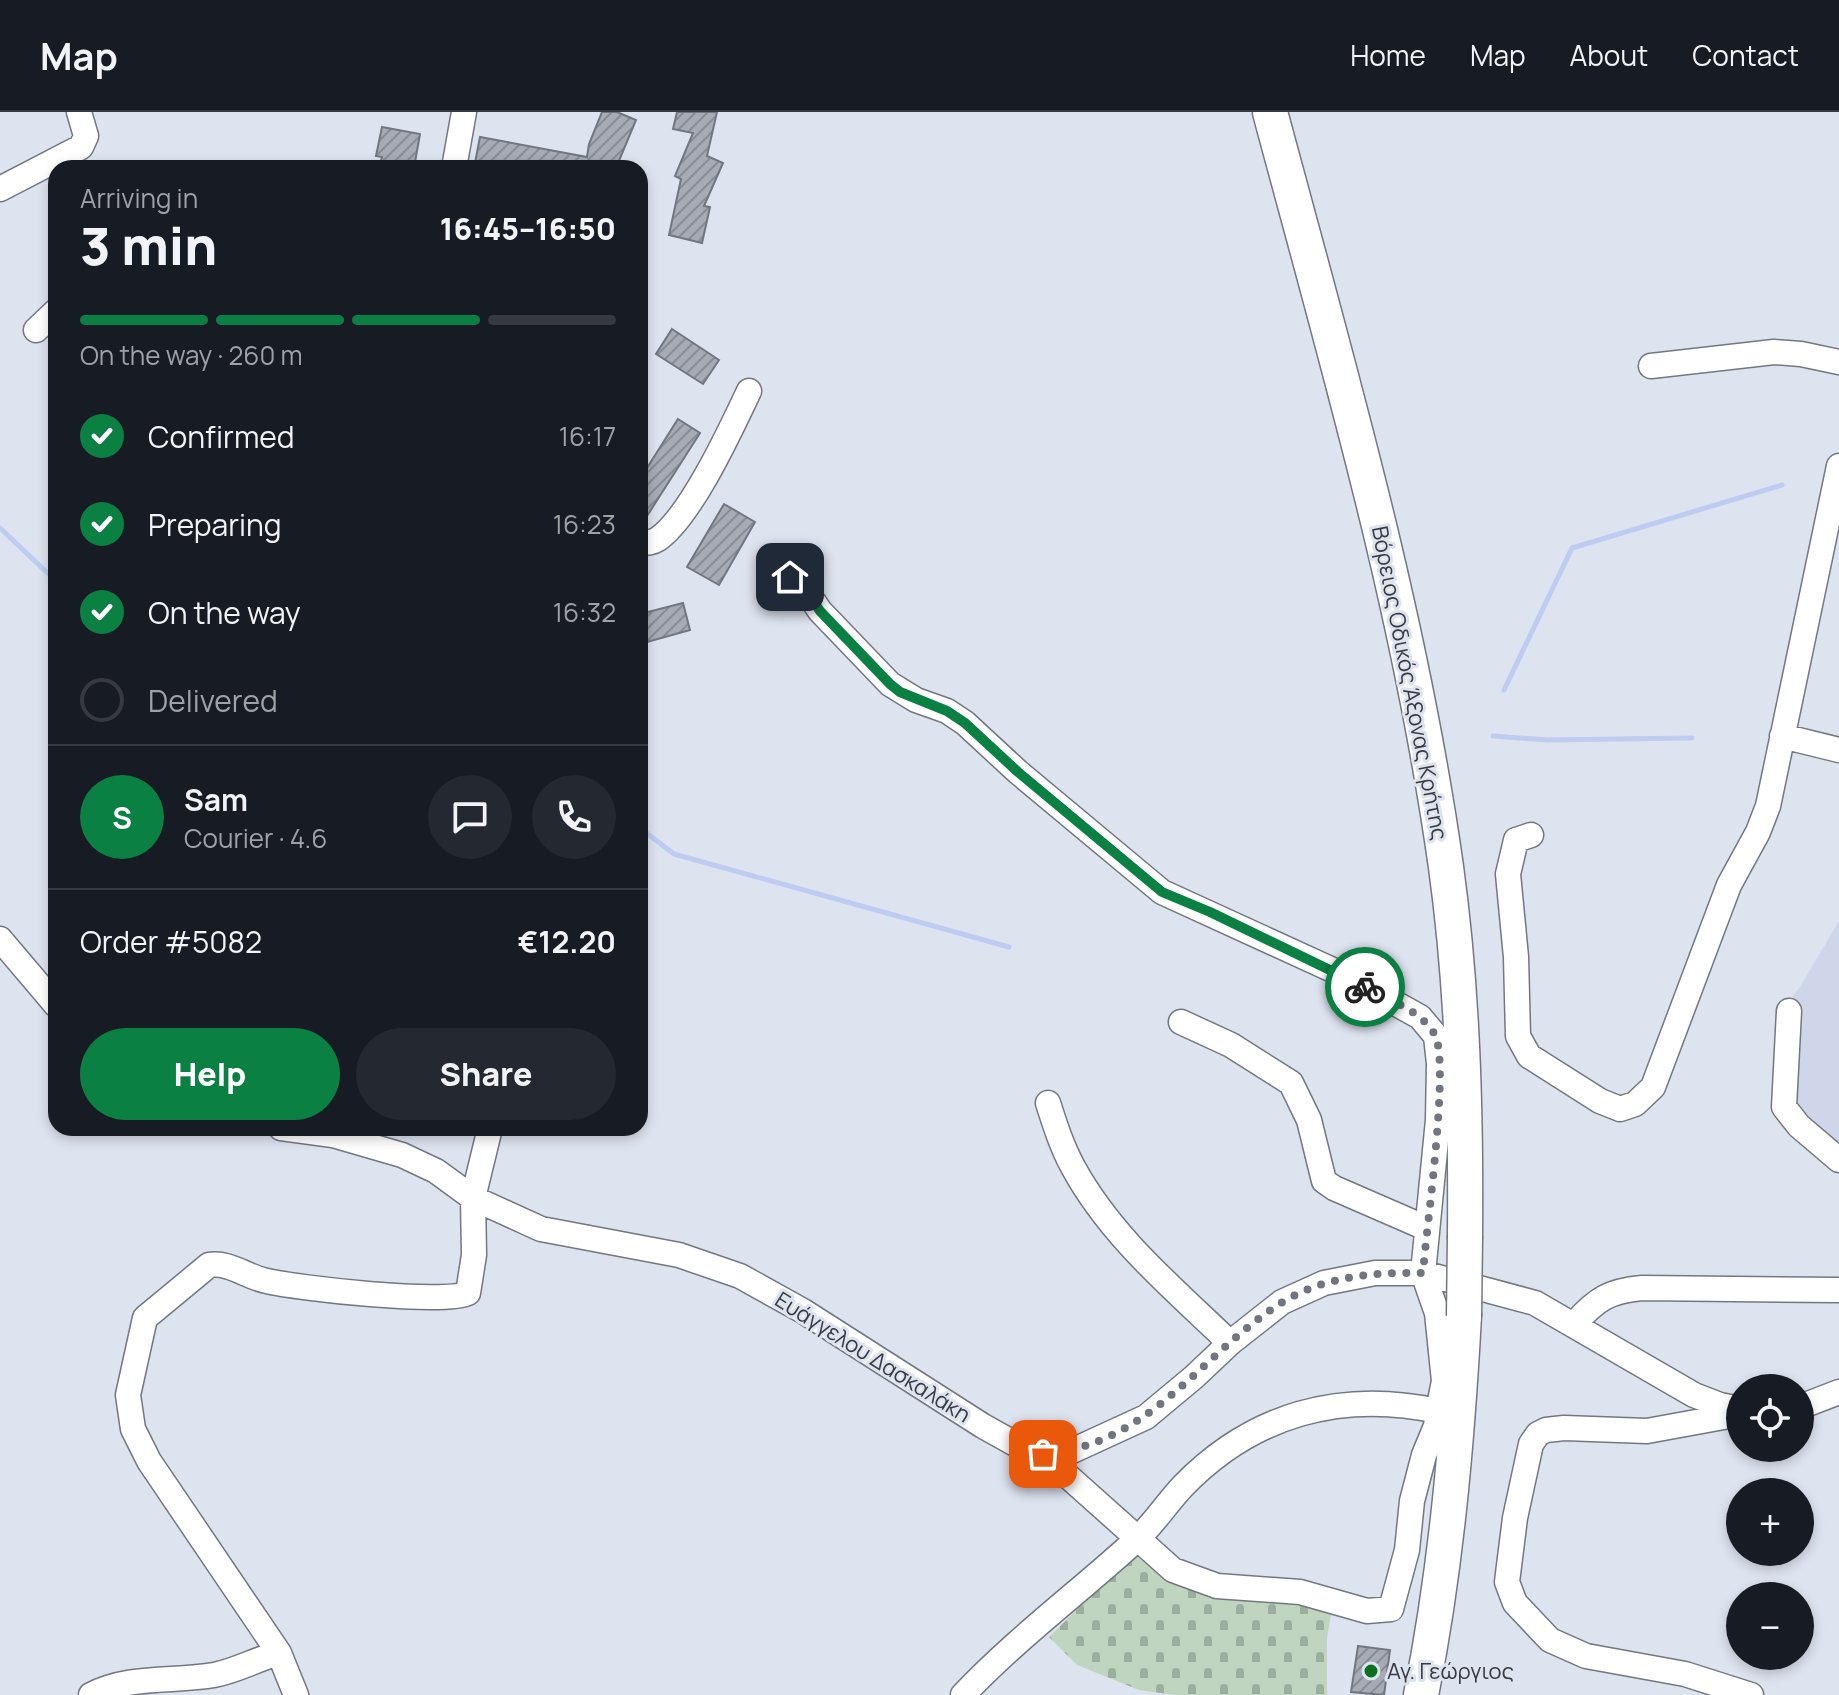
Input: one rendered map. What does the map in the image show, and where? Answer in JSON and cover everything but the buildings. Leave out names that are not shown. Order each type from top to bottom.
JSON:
[{"type":"highway","name":"Βόρειος Οδικός Άξονας Κρήτης","points":[[1270,112],[1355,428],[1396,597],[1425,738],[1446,870],[1461,1010],[1466,1110],[1464,1316],[1450,1508],[1432,1640],[1421,1695]]},
{"type":"street","points":[[56,160],[81,147],[86,136],[79,112]]},
{"type":"street","points":[[455,160],[464,112]]},
{"type":"street","points":[[0,189],[48,164]]},
{"type":"street","points":[[36,330],[48,319]]},
{"type":"street","points":[[1651,366],[1774,352],[1839,362]]},
{"type":"street","points":[[648,543],[660,538],[689,503],[726,440],[749,391]]},
{"type":"street","points":[[1531,835],[1516,840],[1508,874],[1516,957],[1518,1036],[1529,1056],[1600,1101],[1620,1109],[1635,1104],[1653,1087],[1729,885],[1758,832],[1768,806],[1839,466]]},
{"type":"street","points":[[773,561],[807,592],[820,611],[890,684],[900,692],[947,711],[965,723],[1018,772],[1162,892],[1350,978],[1420,1017],[1436,1036],[1438,1120],[1423,1273],[1437,1313],[1444,1381],[1436,1426],[1424,1455],[1412,1501],[1407,1550],[1391,1609],[1367,1611],[1300,1592],[1217,1586],[1173,1570],[1043,1454]]},
{"type":"street","points":[[1782,736],[1839,750]]},
{"type":"street","points":[[0,939],[48,996]]},
{"type":"street","points":[[1789,1011],[1784,1107],[1799,1126],[1839,1160]]},
{"type":"street","points":[[1181,1022],[1231,1045],[1291,1083],[1309,1120],[1324,1181],[1426,1228]]},
{"type":"street","points":[[1048,1103],[1072,1166],[1105,1216],[1132,1250],[1230,1343]]},
{"type":"street","name":"Ευάγγελου Δασκαλάκη","points":[[336,1136],[402,1155],[436,1171],[473,1198],[541,1229],[679,1255],[740,1276],[813,1317],[983,1426],[1017,1445],[1043,1454]]},
{"type":"street","points":[[296,1695],[279,1653],[149,1461],[133,1429],[128,1395],[145,1318],[209,1265],[222,1263],[263,1281],[287,1285],[418,1297],[461,1297],[468,1293],[473,1271],[473,1198],[488,1136]]},
{"type":"street","points":[[1043,1454],[1072,1451],[1146,1417],[1282,1302],[1324,1283],[1375,1273],[1423,1273],[1518,1297],[1575,1323],[1694,1395],[1726,1407]]},
{"type":"street","points":[[1575,1323],[1596,1302],[1618,1290],[1839,1290]]},
{"type":"street","points":[[1814,1402],[1839,1392]]},
{"type":"street","points":[[963,1695],[1062,1602],[1138,1539],[1182,1487],[1209,1462],[1245,1437],[1295,1414],[1348,1403],[1412,1405],[1438,1411]]},
{"type":"street","points":[[1726,1414],[1647,1431],[1546,1430],[1531,1444],[1515,1518],[1507,1582],[1515,1603],[1550,1640],[1586,1656],[1681,1685],[1751,1695]]},
{"type":"street","points":[[91,1695],[103,1688],[140,1681],[212,1675],[279,1653]]},
{"type":"shaded area","points":[[1839,921],[1839,1154],[1797,1116],[1783,1009],[1800,987]]},
{"type":"green space","points":[[1136,1556],[1165,1578],[1270,1600],[1332,1609],[1327,1638],[1327,1695],[1175,1695],[1139,1690],[1077,1665],[1049,1637]]},
{"type":"waterway","points":[[1504,690],[1572,548],[1782,485]]},
{"type":"waterway","points":[[0,528],[48,573]]},
{"type":"waterway","points":[[1493,736],[1547,740],[1692,738]]},
{"type":"waterway","points":[[648,834],[674,854],[1009,947]]},
{"type":"way so far","points":[[1043,1454],[1072,1451],[1146,1417],[1282,1302],[1324,1283],[1375,1273],[1423,1273],[1438,1120],[1436,1036],[1420,1017],[1365,987]]},
{"type":"place","name":"Αγ. Γεώργιος","points":[[1371,1671]]},
{"type":"route","points":[[790,577],[890,684],[900,692],[947,711],[965,723],[1018,772],[1162,892],[1365,987]]}]
